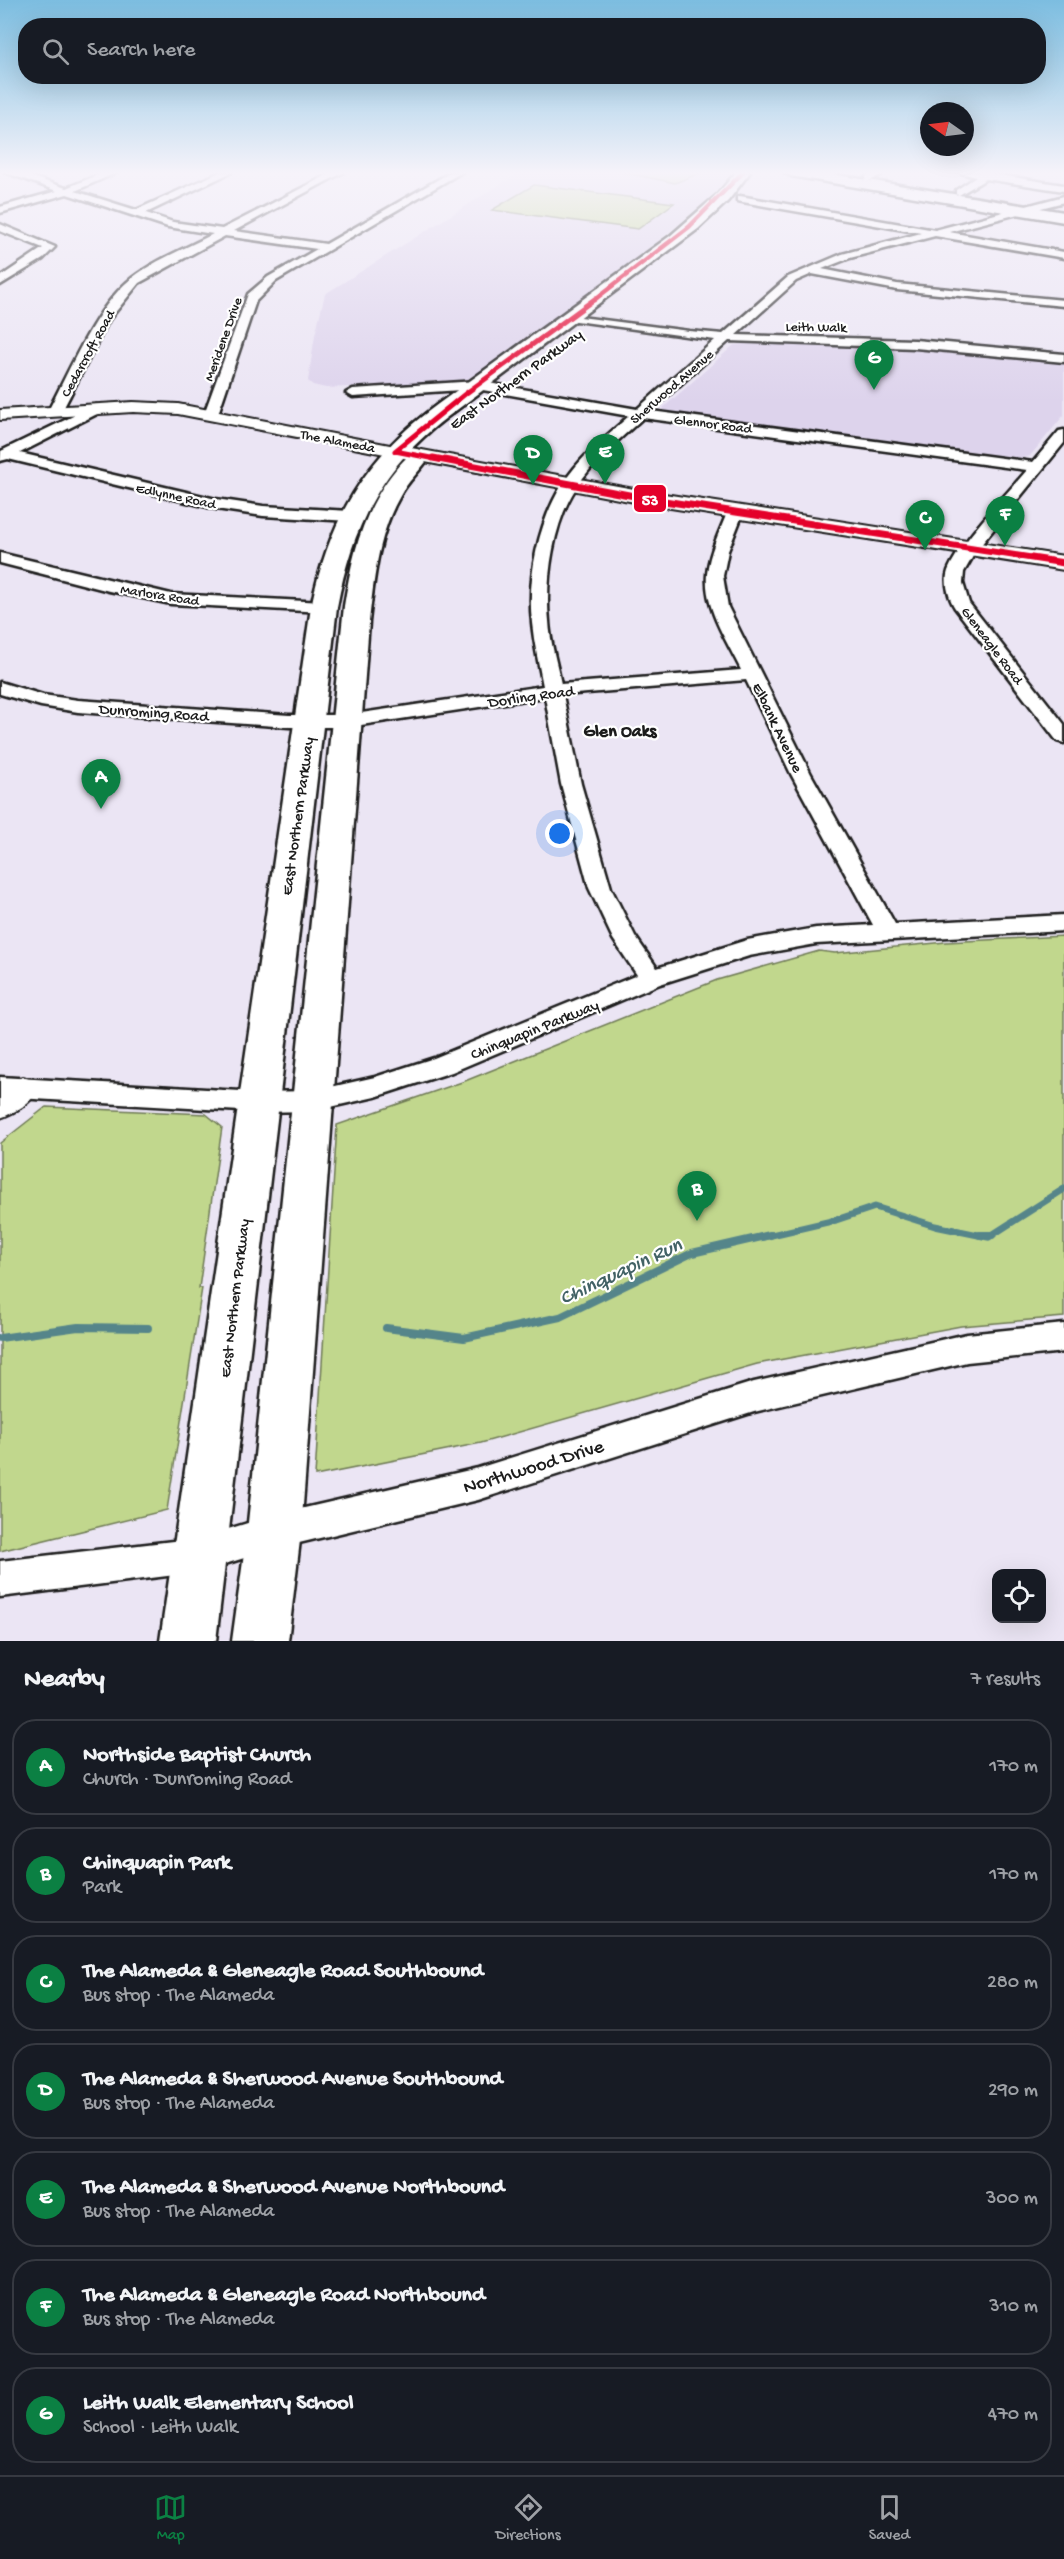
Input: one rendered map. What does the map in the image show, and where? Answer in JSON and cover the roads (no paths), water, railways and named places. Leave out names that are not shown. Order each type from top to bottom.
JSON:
[{"type":"main road","name":"East Northern Parkway","points":[[260,1641],[274,1532],[348,721],[355,622],[362,571],[371,536],[407,454],[431,419],[664,249]]},
{"type":"main road","name":"East Northern Parkway","points":[[188,1641],[324,607],[332,566],[350,516],[368,485],[407,454],[434,439],[457,419],[592,321],[686,249]]},
{"type":"main road","name":"The Alameda","points":[[407,454],[735,513],[1064,563]]},
{"type":"street","points":[[0,282],[46,253],[49,249]]},
{"type":"street","name":"Cedarcroft Road","points":[[55,411],[103,320],[125,291],[152,270],[191,249]]},
{"type":"street","name":"Meridene Drive","points":[[211,414],[245,313],[254,294],[272,279],[326,249]]},
{"type":"street","name":"Sherwood Avenue","points":[[652,978],[625,939],[600,888],[571,784],[540,621],[541,569],[552,525],[570,485],[599,450],[792,279],[836,260],[878,249]]},
{"type":"street","points":[[1027,249],[1064,255]]},
{"type":"street","points":[[810,270],[897,287],[1064,303]]},
{"type":"street","name":"Leith Walk","points":[[569,317],[666,332],[726,338],[915,344],[1064,358]]},
{"type":"street","name":"Glennor Road","points":[[353,393],[477,385],[640,414],[1036,467]]},
{"type":"street","name":"The Alameda","points":[[0,415],[158,407],[211,414],[407,454]]},
{"type":"street","name":"Cedarcroft Road","points":[[3,456],[96,409]]},
{"type":"street","name":"Gleneagle Road","points":[[1064,434],[969,549],[957,572],[955,583],[961,604],[1064,737]]},
{"type":"street","name":"Edlynne Road","points":[[3,456],[232,507],[350,516]]},
{"type":"street","name":"Elbank Avenue","points":[[735,513],[720,551],[715,585],[724,620],[801,774],[888,932]]},
{"type":"street","name":"Marlora Road","points":[[0,558],[99,584],[171,599],[324,607]]},
{"type":"street","name":"Dorling Road","points":[[309,722],[348,721],[553,690],[753,674]]},
{"type":"street","name":"Dunroming Road","points":[[0,688],[40,700],[78,706],[309,722]]},
{"type":"street","name":"Chinquapin Parkway","points":[[8,1094],[258,1102],[313,1101],[375,1087],[443,1065],[535,1029],[652,978],[718,956],[775,942],[816,936],[1064,923]]},
{"type":"street","name":"Northwood Drive","points":[[0,1579],[199,1555],[274,1532],[478,1485],[754,1397],[967,1348],[1064,1338]]},
{"type":"waterway","name":"Chinquapin Run","points":[[989,1237],[1064,1189]]},
{"type":"waterway","name":"Chinquapin Run","points":[[763,1237],[836,1220],[875,1207],[935,1226],[988,1237]]},
{"type":"waterway","name":"Chinquapin Run","points":[[386,1328],[464,1338],[560,1317],[692,1253],[770,1235]]},
{"type":"waterway","name":"Chinquapin Run","points":[[980,1235],[992,1235]]},
{"type":"waterway","name":"Chinquapin Run","points":[[0,1338],[78,1327],[148,1328]]},
{"type":"place","name":"Leith Walk Elementary School","points":[[874,390]]},
{"type":"place","name":"The Alameda & Sherwood Avenue Northbound","points":[[605,484]]},
{"type":"place","name":"The Alameda & Sherwood Avenue Southbound","points":[[533,485]]},
{"type":"place","name":"The Alameda & Gleneagle Road Northbound","points":[[1005,546]]},
{"type":"place","name":"The Alameda & Gleneagle Road Southbound","points":[[925,550]]},
{"type":"place","name":"Northside Baptist Church","points":[[101,809]]},
{"type":"place","name":"Chinquapin Park","points":[[697,1221]]},
{"type":"district","name":"Glen Oaks","points":[[620,730]]}]
